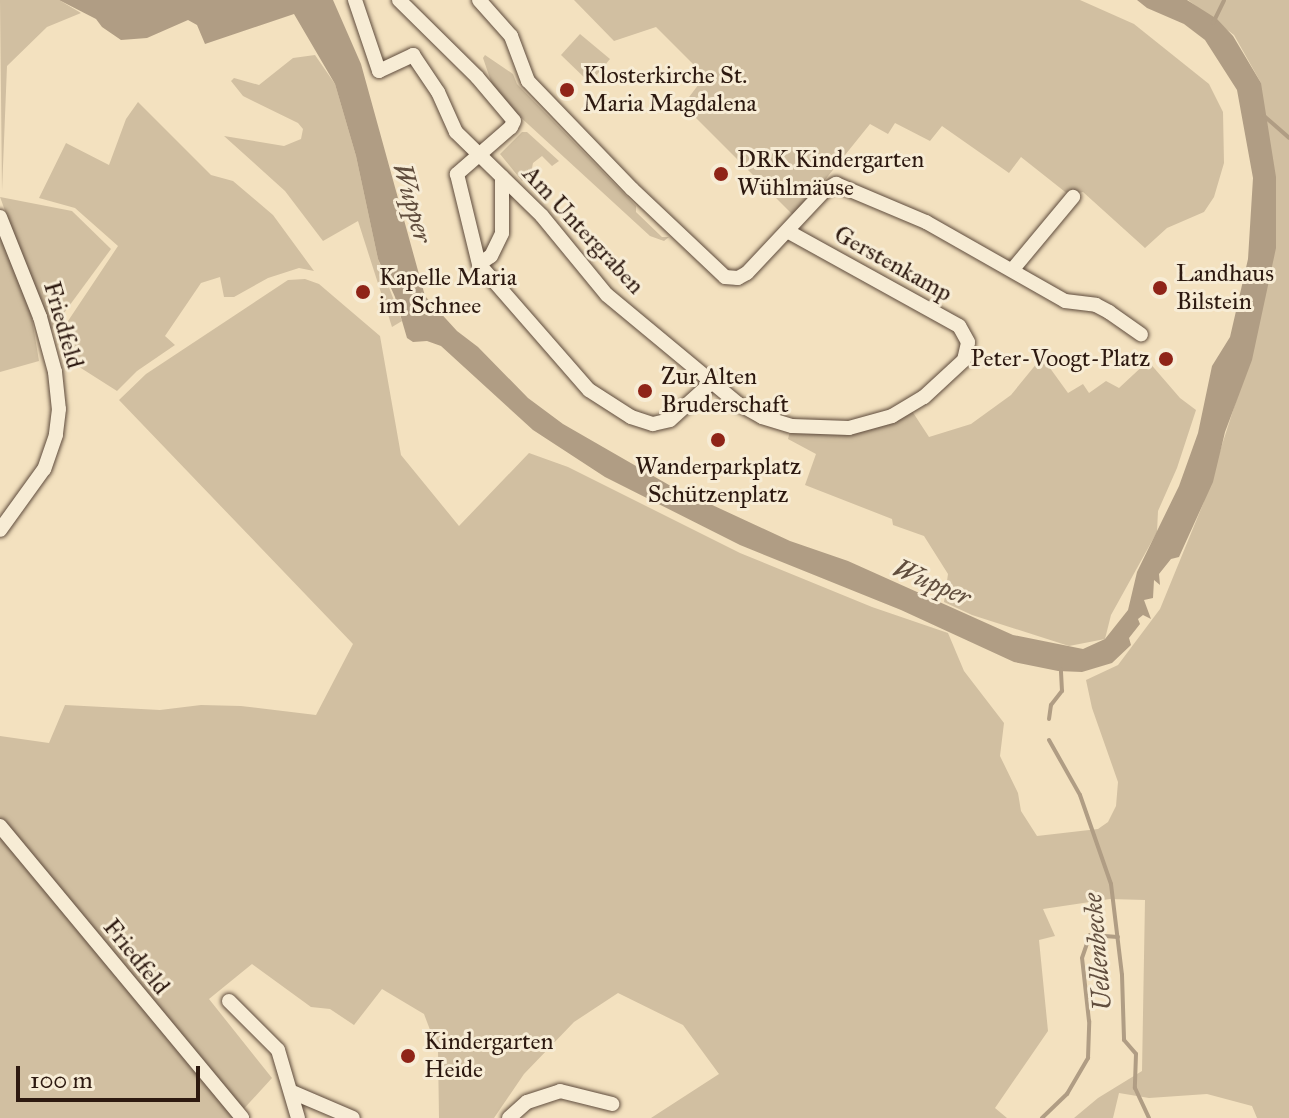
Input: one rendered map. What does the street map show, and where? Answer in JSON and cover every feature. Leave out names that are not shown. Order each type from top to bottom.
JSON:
[{"type":"street","name":"Am Untergraben","points":[[355,0],[379,71],[413,55],[438,92],[456,132],[542,216],[607,295],[711,383],[762,417],[792,426],[849,428],[878,422],[924,397],[964,360],[968,342]]},
{"type":"street","points":[[399,0],[512,116],[511,127],[460,169],[456,179],[479,264],[589,390],[631,417],[653,424],[670,420],[711,383]]},
{"type":"street","points":[[479,0],[511,36],[528,81],[632,189],[720,273],[730,278],[747,273],[789,232],[825,190],[836,184],[926,222],[1065,301],[1096,305],[1141,334]]},
{"type":"street","points":[[479,264],[491,256],[502,233],[502,177]]},
{"type":"street","points":[[1013,269],[1073,197]]},
{"type":"street","name":"Friedfeld","points":[[0,217],[40,317],[55,372],[59,409],[56,435],[44,469],[0,530]]},
{"type":"street","name":"Gerstenkamp","points":[[789,232],[959,326],[968,342]]},
{"type":"street","name":"Friedfeld","points":[[0,826],[240,1116]]},
{"type":"street","points":[[229,1001],[278,1050],[298,1118]]},
{"type":"street","points":[[509,1118],[527,1102],[560,1091],[612,1104]]},
{"type":"street","points":[[292,1092],[353,1118]]},
{"type":"shaded area","points":[[0,0],[59,0],[81,13],[47,27],[7,66],[2,191]]},
{"type":"shaded area","points":[[59,0],[333,0],[361,64],[425,296],[528,398],[563,424],[669,485],[790,541],[848,561],[1013,635],[1083,649],[1105,639],[1128,610],[1137,572],[1179,486],[1198,433],[1212,366],[1230,337],[1248,259],[1253,178],[1237,90],[1205,40],[1184,24],[1147,8],[1137,0],[1187,0],[1217,19],[1233,36],[1261,83],[1276,177],[1276,248],[1252,360],[1225,432],[1213,482],[1179,557],[1171,559],[1159,574],[1160,585],[1154,580],[1153,598],[1144,600],[1151,619],[1143,615],[1138,619],[1140,624],[1129,638],[1131,645],[1112,663],[1082,672],[1058,671],[1014,662],[901,610],[740,545],[605,477],[533,430],[441,346],[427,341],[413,342],[407,338],[395,297],[378,259],[356,156],[335,84],[294,14],[205,44],[197,25],[188,20],[147,38],[121,40],[96,19]]},
{"type":"shaded area","points":[[574,0],[1080,0],[1134,24],[1209,84],[1223,112],[1224,163],[1214,197],[1204,212],[1167,228],[1145,248],[1083,192],[1069,195],[1021,157],[1009,173],[942,126],[930,141],[895,123],[888,134],[870,124],[795,217],[683,105],[705,76],[656,27],[614,41]]},
{"type":"shaded area","points":[[1188,0],[1289,0],[1289,1118],[1257,1118],[1252,1106],[1207,1094],[1149,1098],[1119,1093],[1113,1118],[1074,1118],[1098,1098],[1142,1071],[1145,900],[1110,899],[1043,909],[1055,936],[1039,940],[1048,1031],[995,1108],[1007,1118],[651,1118],[719,1074],[683,1025],[618,993],[574,1022],[524,1074],[494,1118],[439,1118],[438,1051],[424,1014],[382,989],[354,1025],[330,1009],[311,1007],[252,964],[209,999],[272,1078],[239,1114],[242,1118],[0,1118],[0,736],[49,743],[65,705],[160,710],[201,705],[241,706],[316,715],[353,644],[119,400],[146,374],[288,280],[305,279],[319,284],[380,336],[401,455],[459,526],[529,453],[568,467],[740,553],[872,607],[948,633],[964,671],[1004,723],[1000,756],[1018,793],[1021,811],[1037,836],[1098,829],[1108,822],[1116,806],[1118,782],[1092,708],[1086,680],[1118,665],[1160,609],[1203,504],[1255,342],[1261,83],[1234,35]]},
{"type":"shaded area","points":[[580,34],[610,59],[590,83],[561,55]]},
{"type":"shaded area","points":[[315,55],[335,84],[356,156],[378,259],[402,321],[392,327],[358,221],[323,241],[285,191],[224,136],[284,146],[301,139],[303,129],[298,123],[243,96],[231,81],[234,78],[259,85],[293,58]]},
{"type":"shaded area","points":[[485,55],[513,74],[517,84],[636,206],[636,212],[662,237],[669,237],[664,241],[650,236],[505,103],[495,93],[483,58]]},
{"type":"shaded area","points":[[138,102],[211,175],[233,181],[273,215],[314,271],[299,268],[268,278],[234,297],[224,297],[220,277],[201,283],[165,336],[175,345],[137,371],[117,391],[73,363],[56,339],[118,246],[75,208],[39,198],[66,143],[109,165],[126,119]]},
{"type":"shaded area","points":[[522,132],[527,132],[559,161],[552,166],[542,156],[533,163],[531,173],[522,181],[500,154]]},
{"type":"shaded area","points":[[0,197],[72,211],[111,249],[50,332]]},
{"type":"shaded area","points":[[0,235],[31,313],[39,361],[0,372]]},
{"type":"shaded area","points":[[1042,357],[1068,393],[1083,384],[1089,393],[1106,381],[1119,388],[1148,361],[1180,398],[1196,410],[1177,468],[1158,511],[1157,532],[1111,615],[1105,639],[1069,646],[972,615],[944,602],[948,574],[924,536],[893,525],[892,519],[805,485],[816,454],[788,439],[790,431],[912,411],[929,437],[971,424],[1011,395]]},
{"type":"waterway","points":[[1213,23],[1224,0]]},
{"type":"waterway","points":[[1264,116],[1289,138]]},
{"type":"waterway","name":"Uellenbecke","points":[[1049,719],[1051,705],[1062,691],[1061,669]]},
{"type":"waterway","name":"Uellenbecke","points":[[1049,740],[1080,795],[1111,884],[1122,975],[1124,1040],[1136,1054],[1135,1088],[1149,1118]]},
{"type":"waterway","points":[[1042,1118],[1067,1094],[1088,1058],[1089,1021],[1082,958],[1090,935],[1118,937]]},
{"type":"place","name":"Klosterkirche St. Maria Magdalena","points":[[567,90]]},
{"type":"place","name":"DRK Kindergarten Wühlmäuse","points":[[721,174]]},
{"type":"place","name":"Landhaus Bilstein","points":[[1160,288]]},
{"type":"place","name":"Kapelle Maria im Schnee","points":[[363,292]]},
{"type":"place","name":"Peter-Voogt-Platz","points":[[1166,359]]},
{"type":"place","name":"Zur Alten Bruderschaft","points":[[645,391]]},
{"type":"place","name":"Wanderparkplatz Schützenplatz","points":[[718,440]]},
{"type":"place","name":"Kindergarten Heide","points":[[408,1056]]},
{"type":"water label","name":"Wupper","points":[[412,203]]},
{"type":"water label","name":"Wupper","points":[[932,583]]}]
